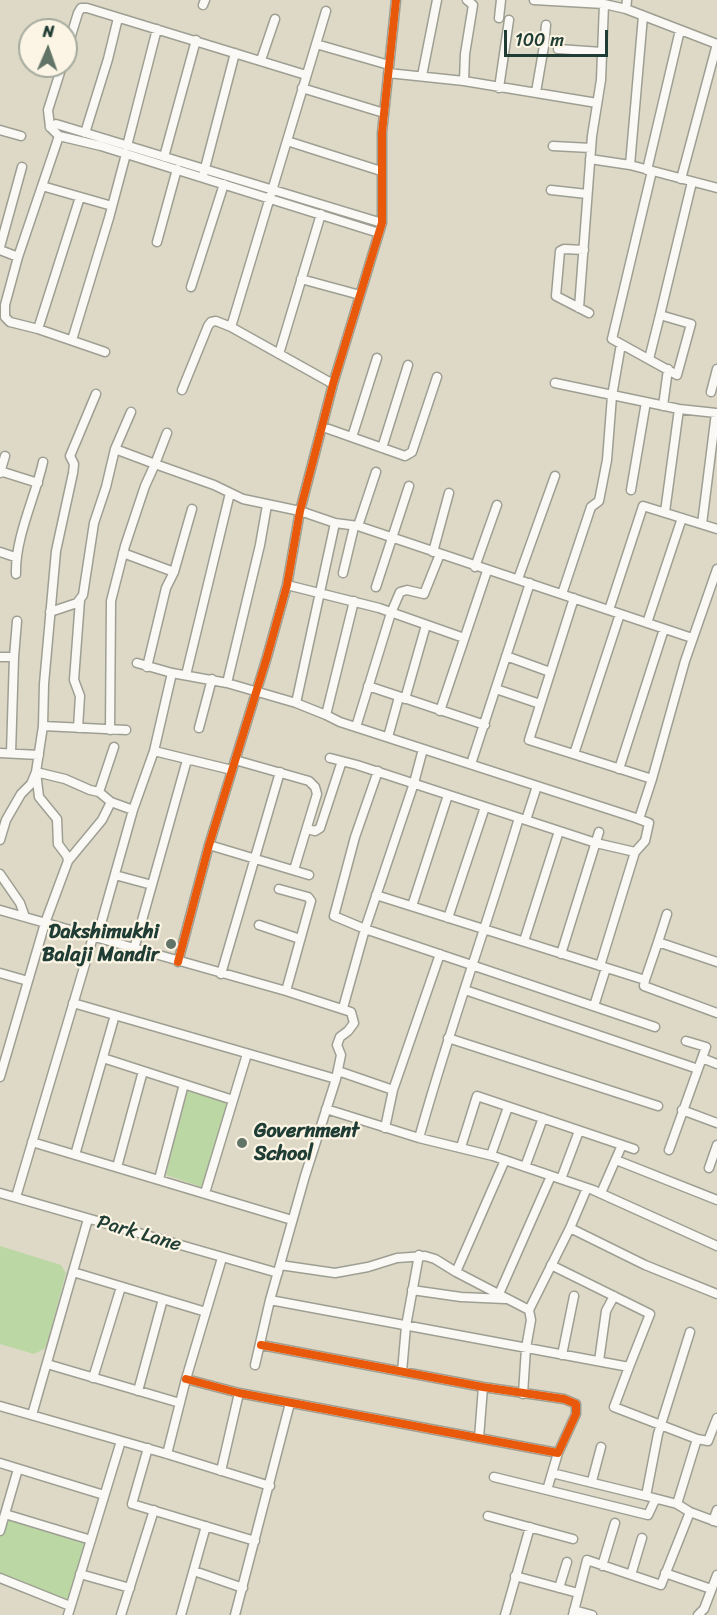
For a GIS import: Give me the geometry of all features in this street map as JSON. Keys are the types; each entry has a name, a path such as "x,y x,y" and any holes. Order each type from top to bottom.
{"street":[{"path":"178,962 231,770 258,692 287,585 300,512 333,384 382,223 381,171 384,113 396,0"},
{"path":"422,76 437,0"},
{"path":"499,18 501,0"},
{"path":"538,0 626,5 643,16 717,44 681,179"},
{"path":"464,81 471,2"},
{"path":"579,308 591,148 602,80 604,4"},
{"path":"78,18 81,8 87,8 306,75"},
{"path":"231,327 326,11"},
{"path":"630,165 643,16"},
{"path":"86,133 118,18"},
{"path":"261,60 275,19"},
{"path":"499,88 509,20"},
{"path":"536,92 546,25"},
{"path":"72,340 112,206 158,29"},
{"path":"660,315 691,324 677,375 612,339 680,30"},
{"path":"164,157 196,40"},
{"path":"316,44 389,69 422,76 597,103"},
{"path":"558,49 602,52"},
{"path":"204,173 235,53"},
{"path":"53,129 48,110 58,78"},
{"path":"302,88 384,113"},
{"path":"105,352 39,329 10,322 5,317 5,305 18,257 42,186 53,129 56,124 86,133 177,169 204,173 224,184 272,193 321,214 379,233"},
{"path":"53,129 127,150 164,157 204,173 382,223"},
{"path":"0,130 21,136"},
{"path":"287,141 381,171"},
{"path":"553,146 591,148"},
{"path":"590,159 630,165 717,188"},
{"path":"18,257 0,249 22,167"},
{"path":"157,242 177,169"},
{"path":"649,359 692,182"},
{"path":"191,287 224,184"},
{"path":"42,186 112,206"},
{"path":"551,190 587,194"},
{"path":"39,329 80,197"},
{"path":"279,354 321,214"},
{"path":"584,250 564,249 560,251 556,292 558,298 589,313"},
{"path":"302,279 360,295"},
{"path":"182,390 211,322 216,321 231,327 333,384"},
{"path":"562,594 591,507 599,501 607,460 612,396 621,344"},
{"path":"352,437 377,358"},
{"path":"382,448 408,365"},
{"path":"663,406 668,369"},
{"path":"711,392 717,369"},
{"path":"322,427 405,456 412,452 437,377"},
{"path":"555,383 679,409 716,413 702,525"},
{"path":"0,840 6,820 21,794 31,784 36,772 43,726 56,551 74,465 70,456 96,394"},
{"path":"631,490 646,402"},
{"path":"665,512 679,409"},
{"path":"78,728 80,696 74,680 80,600 85,589 94,524 109,478 115,449 131,412"},
{"path":"110,730 111,601 123,553 145,486 167,434"},
{"path":"115,449 243,500 356,527 692,638"},
{"path":"5,456 0,471 38,483"},
{"path":"16,574 15,557 43,462"},
{"path":"343,573 356,527 376,472"},
{"path":"518,579 555,476"},
{"path":"376,587 409,486"},
{"path":"186,675 230,493"},
{"path":"356,727 400,592 403,590 424,594 449,493"},
{"path":"227,683 260,545 267,505"},
{"path":"475,567 497,505"},
{"path":"609,610 641,508 645,506 717,529"},
{"path":"147,667 166,588 174,572 192,509"},
{"path":"647,623 682,518"},
{"path":"296,703 335,523"},
{"path":"0,552 15,557"},
{"path":"123,553 174,572"},
{"path":"634,818 639,819 692,638 717,569"},
{"path":"440,711 487,571"},
{"path":"471,764 530,583"},
{"path":"287,585 379,608 464,638"},
{"path":"574,598 529,740 652,779"},
{"path":"50,612 80,600"},
{"path":"326,715 354,601"},
{"path":"574,754 620,614"},
{"path":"11,753 17,621"},
{"path":"388,737 426,625"},
{"path":"619,769 664,629"},
{"path":"507,656 550,672"},
{"path":"0,657 14,657"},
{"path":"137,663 172,673 212,679 296,703 356,727 649,823 645,841 635,852 594,1006"},
{"path":"16,1197 73,1003 115,875 133,810 154,751 172,673"},
{"path":"199,728 212,679"},
{"path":"368,686 485,725"},
{"path":"496,689 540,704"},
{"path":"43,726 126,730"},
{"path":"99,792 114,747"},
{"path":"343,1008 365,929 414,783 423,749"},
{"path":"154,751 231,770"},
{"path":"0,753 39,755"},
{"path":"330,758 378,771 596,843 635,852"},
{"path":"134,949 187,760"},
{"path":"236,760 309,781 315,787 317,794 294,870"},
{"path":"307,830 315,831 320,828 342,761"},
{"path":"378,771 355,837 333,913 336,918 655,1027"},
{"path":"36,772 65,779 99,792 111,802 133,810"},
{"path":"36,772 39,797 55,815 58,822 58,844 68,861"},
{"path":"221,974 280,772"},
{"path":"419,1138 448,1038 484,929 522,819 537,786"},
{"path":"412,906 448,795"},
{"path":"0,1077 45,923 68,861 102,820 111,802"},
{"path":"448,918 485,807"},
{"path":"524,941 559,831"},
{"path":"561,954 599,832"},
{"path":"209,845 309,875"},
{"path":"0,874 20,903 25,917"},
{"path":"115,875 152,885"},
{"path":"0,893 5,884"},
{"path":"279,889 310,898 309,910 286,991"},
{"path":"376,895 645,980"},
{"path":"0,910 286,991 351,1012 354,1023 340,1037 337,1045 341,1055 337,1075 292,1220 255,1365"},
{"path":"667,914 644,986 717,1013"},
{"path":"259,925 300,939"},
{"path":"658,942 717,962"},
{"path":"385,1128 393,1090 440,954"},
{"path":"0,973 28,981"},
{"path":"465,990 698,1069"},
{"path":"73,1003 247,1053 393,1090"},
{"path":"75,1155 115,1015"},
{"path":"448,1038 658,1106"},
{"path":"669,1150 706,1047 686,1041"},
{"path":"205,1193 247,1053"},
{"path":"102,1058 233,1100"},
{"path":"702,1058 717,1064"},
{"path":"117,1167 143,1071"},
{"path":"159,1179 184,1084"},
{"path":"461,1147 477,1096 634,1149"},
{"path":"491,1155 508,1107"},
{"path":"326,1109 419,1138 491,1155 587,1188 717,1246"},
{"path":"682,1110 717,1123"},
{"path":"525,1167 543,1118"},
{"path":"561,1179 579,1131"},
{"path":"32,1142 292,1220"},
{"path":"601,1193 622,1145"},
{"path":"709,1168 717,1145"},
{"path":"456,1272 505,1160"},
{"path":"616,1160 717,1200"},
{"path":"499,1294 551,1176"},
{"path":"523,1394 526,1348 531,1320 529,1310 570,1228 587,1188"},
{"name":"Park Lane","path":"0,1193 222,1258 279,1269 335,1273 419,1255"},
{"path":"33,1415 88,1219"},
{"path":"570,1228 645,1265 717,1294"},
{"path":"402,1372 406,1326 419,1255 435,1259 529,1310"},
{"path":"167,1454 186,1379 222,1258"},
{"path":"551,1265 650,1314 614,1407 697,1439 708,1441 717,1418"},
{"path":"73,1272 206,1312"},
{"path":"93,1377 122,1287"},
{"path":"412,1290 469,1298 508,1299"},
{"path":"562,1355 574,1296"},
{"path":"599,1361 606,1311 614,1296"},
{"path":"138,1391 163,1299"},
{"path":"270,1300 630,1367"},
{"path":"646,1496 661,1424 690,1332"},
{"path":"261,1345 483,1387 564,1399 576,1404 576,1414 558,1453 547,1490"},
{"path":"47,1364 180,1403"},
{"path":"186,1379 239,1393 558,1453"},
{"path":"479,1438 483,1387"},
{"path":"221,1471 239,1393"},
{"path":"235,1615 290,1403"},
{"path":"0,1406 270,1486"},
{"path":"677,1504 697,1439"},
{"path":"0,1578 69,1611 121,1441"},
{"path":"592,1481 601,1447"},
{"path":"148,1448 132,1504 255,1541"},
{"path":"0,1463 104,1495"},
{"path":"0,1531 18,1469"},
{"path":"552,1473 592,1481 677,1504 690,1512 715,1521 717,1510"},
{"path":"494,1477 648,1515 656,1500"},
{"path":"121,1615 154,1510"},
{"path":"591,1615 573,1612 587,1560 661,1585 690,1512"},
{"path":"5,1514 91,1540"},
{"path":"488,1516 573,1539"},
{"path":"602,1566 615,1523"},
{"path":"181,1615 206,1526"},
{"path":"505,1615 530,1527"},
{"path":"631,1575 642,1538"},
{"path":"559,1588 567,1562"},
{"path":"194,1571 243,1588"},
{"path":"665,1572 711,1589"},
{"path":"80,1574 130,1588"},
{"path":"698,1615 704,1609 717,1575"},
{"path":"515,1576 579,1593"}],"green space":[{"path":"187,1089 228,1103 202,1187 166,1175"},
{"path":"0,1246 61,1265 66,1273 47,1344 44,1349 34,1354 0,1344"},
{"path":"5,1514 91,1540 70,1606 0,1578 0,1531"}],"cycle path":[{"path":"178,962 209,845 287,585 300,511 333,384 382,223 382,133 396,0"},
{"path":"186,1379 239,1393 558,1453 576,1414 576,1404 564,1399 483,1387 261,1345"}],"place":[{"name":"Dakshimukhi Balaji Mandir","path":"171,944"},
{"name":"Government School","path":"242,1143"}]}
